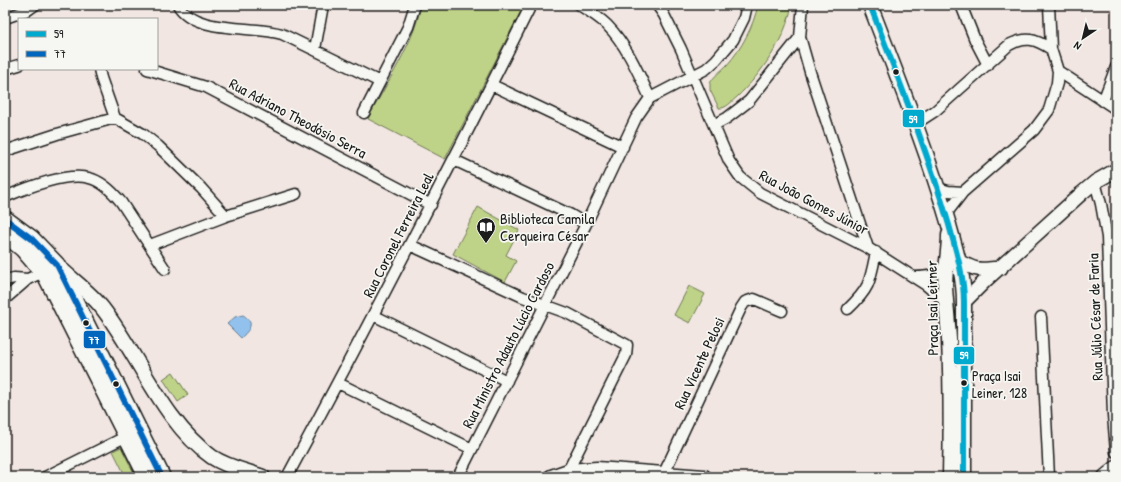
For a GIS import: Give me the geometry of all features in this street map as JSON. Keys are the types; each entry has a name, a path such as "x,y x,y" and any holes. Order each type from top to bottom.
{"main road":[{"path":"870,5 915,124 938,188 947,219"},
{"name":"Praça Isai Leirner","path":"947,219 960,262 964,290 964,477"},
{"name":"Praça Isai Leirner","path":"947,219 948,247 946,266 946,302 951,392 950,477"},
{"path":"8,233 23,249 92,297 103,309 159,397 199,448 220,462 263,477"},
{"path":"50,269 56,295 133,433 162,477"},
{"path":"50,269 74,300 133,433 147,477"},
{"path":"56,295 65,300 92,297"},
{"path":"948,323 964,322"},
{"path":"551,477 568,471 598,469 704,477"}],"street":[{"path":"5,18 28,10 35,5"},
{"path":"178,5 184,13 191,18 222,27 271,30 282,34 380,82"},
{"path":"315,49 322,5"},
{"path":"364,113 408,27 415,5"},
{"name":"Rua Coronel Ferreira Leal","path":"287,477 431,205 531,5"},
{"path":"579,5 602,21 617,37 638,72 650,98"},
{"name":"Rua Ministro Adauto Lúcio Cardoso","path":"458,477 544,304 586,224 636,118 650,98 706,69 724,53 739,28 747,5"},
{"path":"803,5 800,37 810,72 872,250 872,274 868,287 848,309"},
{"path":"961,5 975,40 988,65"},
{"path":"947,219 963,192 1034,130 1043,119 1051,105 1057,83 1058,71 1051,48 1049,5"},
{"name":"Rua João Gomes Júnior","path":"660,6 681,48 692,77 732,165 740,177 760,194 872,250 926,285 946,302"},
{"path":"714,125 728,118 749,102 800,37"},
{"path":"915,124 935,111 1009,45 1024,39 1038,41 1051,48"},
{"path":"5,69 18,65"},
{"path":"1103,101 1116,67"},
{"path":"99,70 115,118 143,134 158,146 201,188 226,216"},
{"name":"Rua Adriano Theodósio Serra","path":"149,70 206,87 431,205"},
{"path":"1058,71 1116,110"},
{"path":"492,85 623,147"},
{"path":"5,151 57,134 115,118"},
{"path":"454,160 571,215 586,224"},
{"path":"964,302 986,280 1095,182 1116,170"},
{"path":"5,197 59,179 77,176 89,178 99,182 114,193 165,269"},
{"name":"Rua Júlio César de Faria","path":"1095,182 1107,237 1113,415 1116,452"},
{"path":"938,188 948,191 963,192"},
{"path":"150,245 226,216 296,194"},
{"path":"410,245 523,297 573,316 627,345 626,355 568,471"},
{"path":"914,277 934,276 952,262 960,262 977,269 1000,268"},
{"path":"5,298 28,279 50,269"},
{"path":"5,280 14,278 28,279"},
{"name":"Rua Vicente Pelosi","path":"664,473 745,302 754,299 782,311"},
{"path":"373,315 507,381"},
{"path":"1041,317 1049,477"},
{"path":"338,383 472,449"},
{"path":"45,477 133,433"}],"green space":[{"path":"421,5 524,5 445,159 368,119 406,49"},
{"path":"758,5 792,5 784,31 764,67 737,97 726,106 719,108 710,90 710,83 727,65 742,44 750,29"},
{"path":"478,207 519,230 506,255 516,261 505,282 453,254"},
{"path":"689,286 705,294 690,323 674,315"},
{"path":"173,372 188,395 178,402 163,379"},
{"path":"121,447 136,477 126,477 113,451"}],"water":[{"path":"243,315 249,321 250,326 241,338 227,324 235,317"}],"transit line":[{"name":"59","path":"870,5 912,114 931,169 949,225 961,273 964,292 964,477"},
{"name":"77","path":"5,219 32,239 57,265 162,477"}],"place":[{"name":"Biblioteca Camila Cerqueira César","path":"486,244"},
{"name":"Praça Isai Leiner, 128","path":"964,383"}]}
